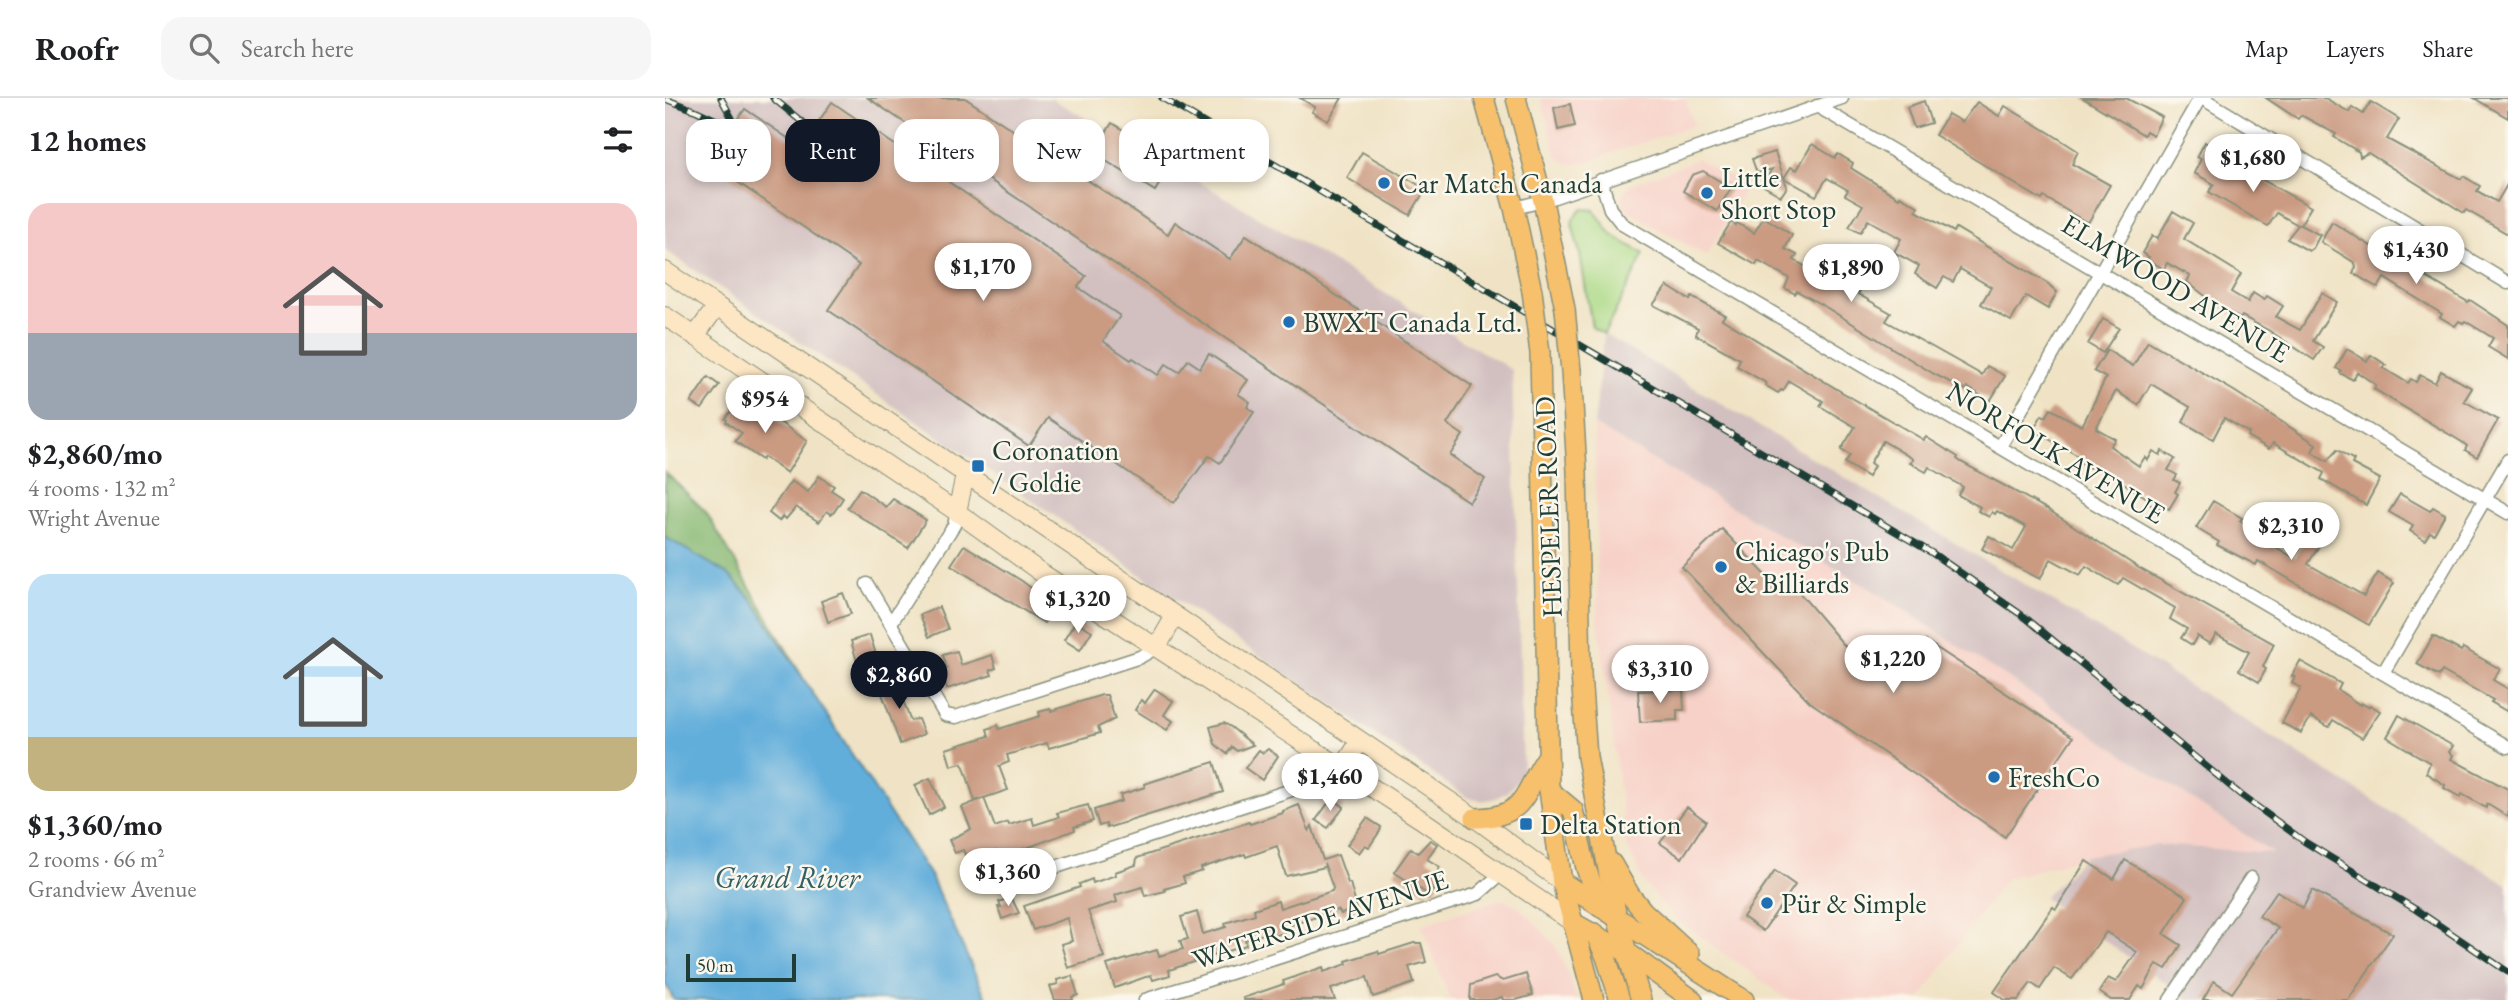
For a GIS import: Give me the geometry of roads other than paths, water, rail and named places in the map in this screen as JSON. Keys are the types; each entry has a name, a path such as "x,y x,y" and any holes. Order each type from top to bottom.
{"main road":[{"name":"HESPELER ROAD","path":"1484,98 1514,208 1532,291 1540,354 1549,790 1562,882 1594,1000"},
{"name":"HESPELER ROAD","path":"1516,98 1543,201 1566,309 1577,471 1583,718 1590,779 1627,953"},
{"path":"665,271 1475,818 1562,882 1744,1000"},
{"path":"695,336 717,306"},
{"path":"665,316 957,512 1043,574 1502,873 1572,922 1627,953 1693,1000"},
{"path":"957,512 965,475"},
{"path":"1157,647 1175,617"},
{"path":"1342,769 1360,741"},
{"path":"1475,818 1492,818 1514,809 1530,789 1534,776 1547,757"},
{"path":"1549,790 1573,810 1586,868 1600,907 1627,953 1641,1000"},
{"path":"1604,848 1630,895 1643,911 1715,980"},
{"path":"1562,882 1597,936 1620,1000"}],"street":[{"path":"1514,208 1543,201 1842,98"},
{"path":"2000,447 2201,98 2508,282"},
{"name":"ELMWOOD AVENUE","path":"1817,106 2508,513"},
{"name":"NORFOLK AVENUE","path":"1601,180 1610,209 1622,224 2508,747"},
{"path":"2383,673 2508,460"},
{"path":"891,623 954,525 957,512"},
{"path":"867,584 945,715 957,717 1140,657 1157,647"},
{"path":"1007,883 1319,781 1342,769"},
{"name":"WATERSIDE AVENUE","path":"1145,1000 1478,894 1502,873"},
{"path":"2170,1000 2251,878"}],"water":[{"name":"Grand River","path":"665,537 728,574 752,599 931,877 987,1000 674,1000 665,983"}],"railway":[{"path":"721,98 732,119"},
{"path":"773,98 798,119"},
{"path":"1162,98 1932,553 2026,618 2241,795 2305,842 2415,909 2508,972"},
{"path":"665,99 714,119"}],"place":[{"name":"Car Match Canada","path":"1384,183"},
{"name":"Little Short Stop","path":"1707,193"},
{"name":"BWXT Canada Ltd.","path":"1289,322"},
{"name":"Coronation / Goldie","path":"978,466"},
{"name":"Chicago's Pub & Billiards","path":"1721,567"},
{"name":"FreshCo","path":"1994,777"},
{"name":"Delta Station","path":"1526,824"},
{"name":"Pür & Simple","path":"1767,903"}]}
